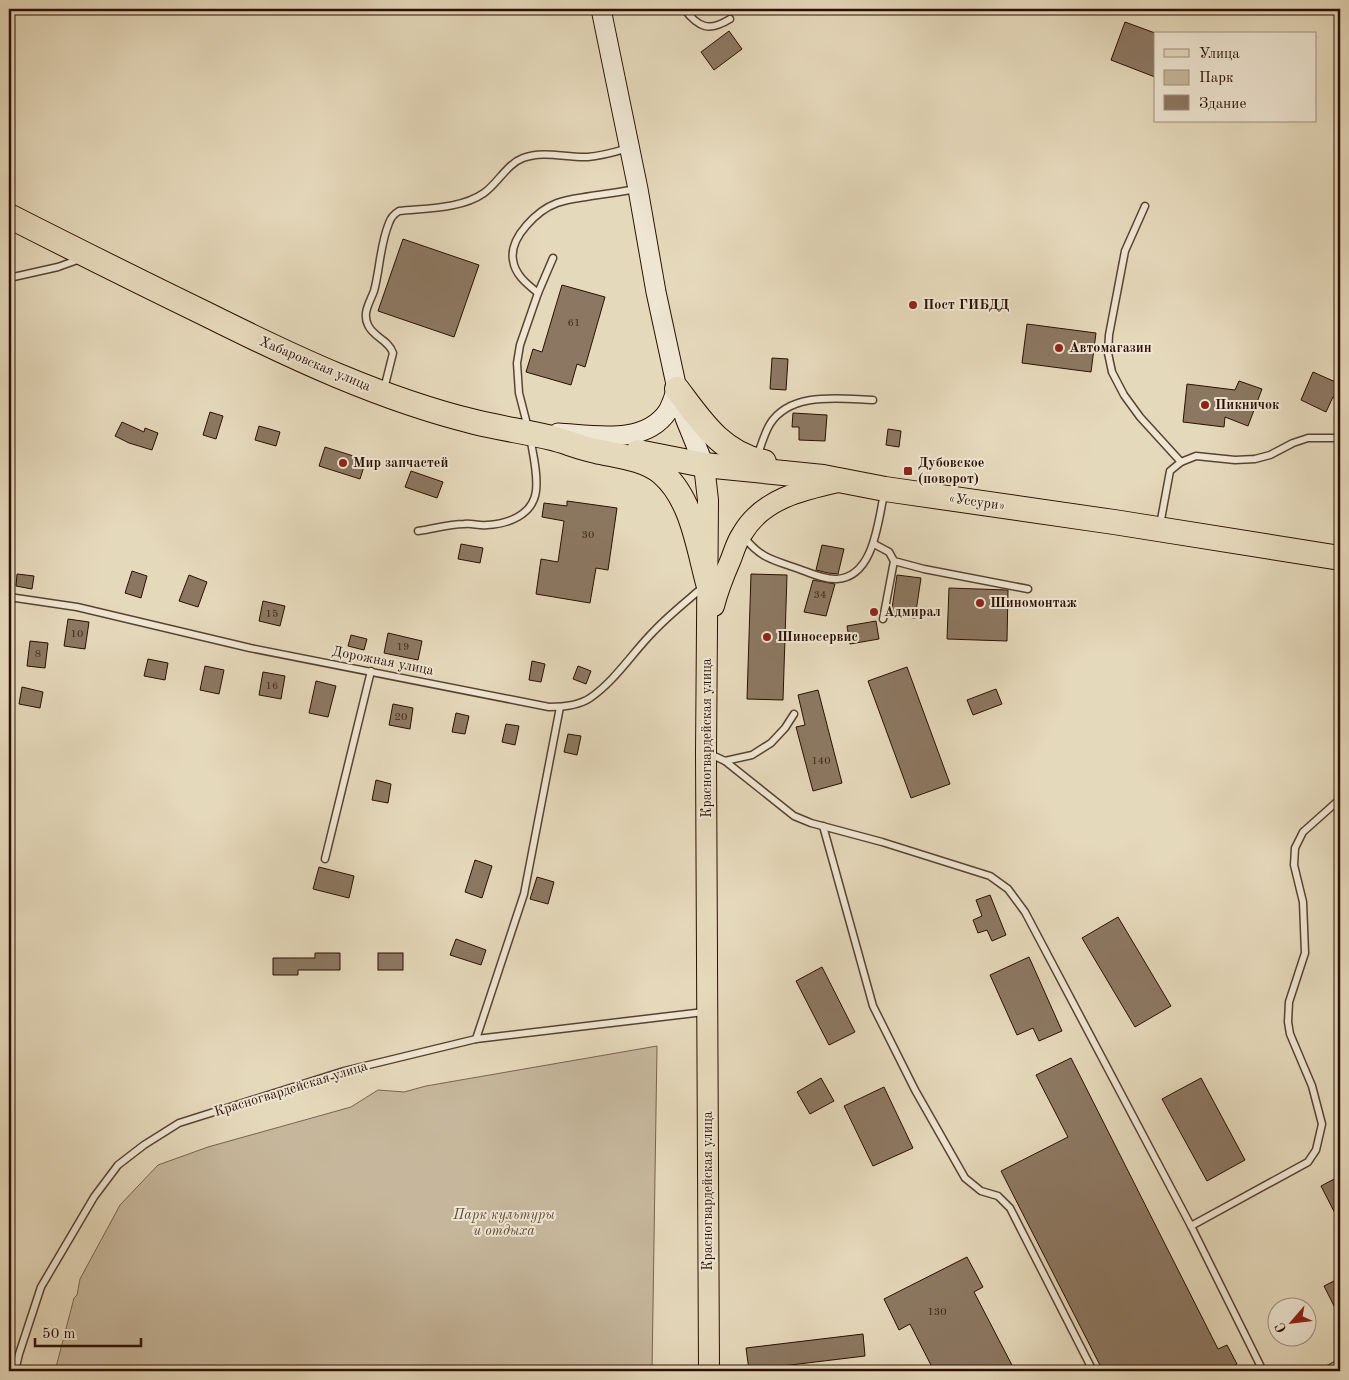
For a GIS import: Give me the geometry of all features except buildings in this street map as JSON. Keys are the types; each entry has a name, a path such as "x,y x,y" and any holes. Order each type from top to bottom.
{"highway":[{"path":"9,216 88,256"},
{"name":"Хабаровская улица","path":"88,256 306,363 384,393 474,421 554,439"},
{"path":"677,389 722,444 735,452 756,460 833,479"},
{"path":"554,439 593,451 633,460 652,466 662,473 672,484 691,520 708,583"},
{"name":"«Уссури»","path":"554,439 704,465 833,479 885,489 1159,529 1340,558"}],"main road":[{"name":"Красногвардейская улица","path":"704,465 708,500 706,753 709,1371"},
{"path":"708,632 718,590 741,534 754,517 781,499 833,479"}],"street":[{"path":"601,9 638,189 656,292 677,389 685,418 704,465"},
{"path":"529,433 548,432 597,437 618,436 642,430 657,422 667,412 677,389"}],"lane":[{"path":"684,9 694,21 703,26 719,26 730,18"},
{"path":"384,393 392,353 388,344 377,336 368,325 366,311 374,291 386,231 393,216 399,211 452,205 476,198 485,192 512,165 521,159 531,156 539,154 586,157 629,148"},
{"path":"538,292 523,280 517,272 513,260 517,241 534,216 546,208 564,201 638,189"},
{"path":"1145,206 1125,252 1109,335 1108,353 1112,372 1124,395 1140,417 1181,462"},
{"path":"9,278 58,267 88,256"},
{"path":"418,531 464,524 486,526 505,524 519,517 530,506 536,492 536,476 529,433 519,393 517,363 520,345 538,292 553,258"},
{"path":"756,460 770,424 786,409 810,400 872,400"},
{"path":"1159,529 1170,471 1181,462 1196,456 1235,460 1255,459 1270,455 1293,442 1308,438 1340,438"},
{"path":"741,534 752,548 766,558 814,575 837,579 858,570 865,563 874,544 885,489"},
{"path":"874,544 889,552 894,561 883,619"},
{"path":"894,561 924,569 1028,588"},
{"name":"Дорожная улица","path":"9,597 76,607 250,648 549,707 560,707 589,699 606,684 655,629 708,583"},
{"path":"325,859 371,671"},
{"path":"476,1039 524,894 560,707"},
{"path":"725,761 752,755 771,743 785,728 794,714"},
{"path":"706,753 725,761 794,816 990,876 1008,889 1025,912 1191,1226 1263,1371"},
{"path":"1191,1226 1308,1162 1316,1150 1322,1124 1312,1086 1290,1034 1288,1022 1289,1002 1305,952 1303,902 1294,865 1295,848 1303,832 1340,799"},
{"path":"823,826 873,1006 915,1090 965,1178 981,1190 998,1196 1010,1208 1093,1371"},
{"name":"Красногвардейская улица","path":"15,1371 18,1354 41,1287 94,1197 118,1165 144,1144 179,1123 344,1071 476,1039 707,1011"},
{"path":"1325,1371 1340,1363"}],"green space":[{"name":"Парк культуры и отдыха","path":"657,1046 652,1371 55,1371 80,1279 120,1205 158,1165 208,1147 351,1107 378,1090 404,1092 426,1086"}],"place":[{"name":"Пост ГИБДД","path":"913,305"},
{"name":"Автомагазин","path":"1059,348"},
{"name":"Пикничок","path":"1205,405"},
{"name":"Мир запчастей","path":"343,463"},
{"name":"Дубовское (поворот)","path":"908,471"},
{"name":"Шиномонтаж","path":"980,603"},
{"name":"Адмирал","path":"874,612"},
{"name":"Шиносервис","path":"767,637"}]}
